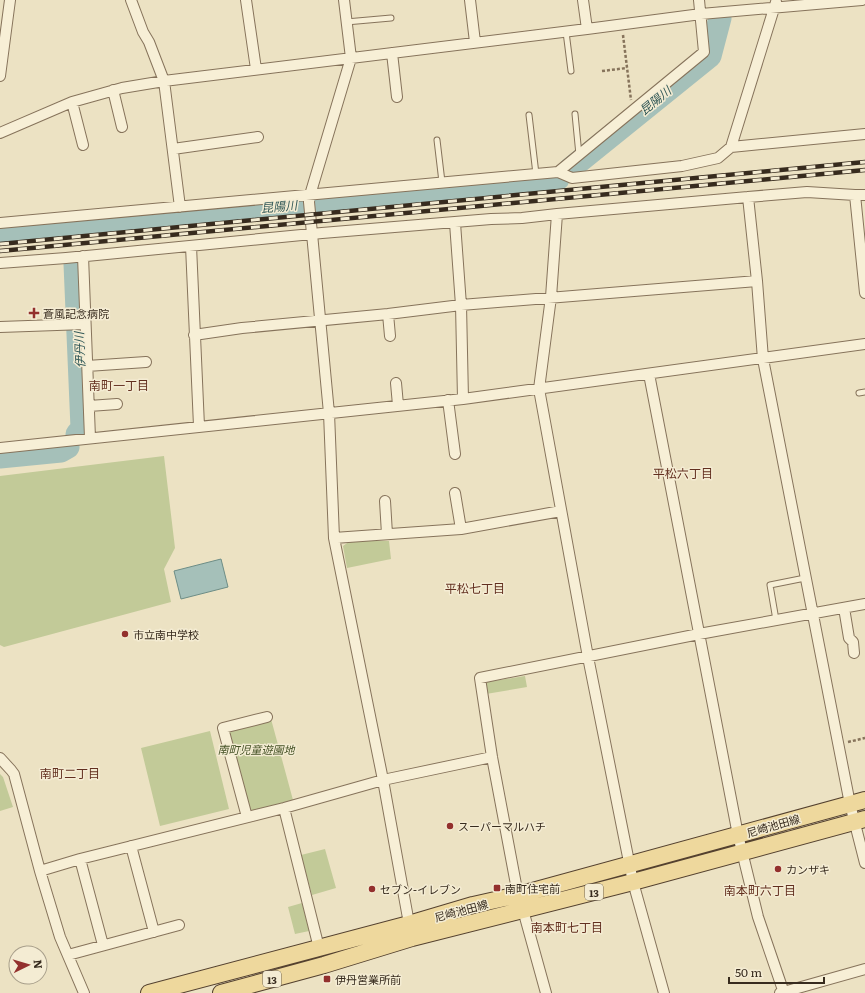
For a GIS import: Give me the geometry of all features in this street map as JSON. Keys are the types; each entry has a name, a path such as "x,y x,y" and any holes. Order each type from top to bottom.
{"main road":[{"name":"尼崎池田線","path":"221,993 324,965 473,905 518,895 630,865 865,800"},
{"name":"尼崎池田線","path":"149,993 319,948 524,910 742,853 859,820"}],"street":[{"path":"0,5 3,6 9,0"},
{"path":"0,76 9,0"},
{"path":"131,0 164,81 180,207"},
{"path":"246,0 256,69"},
{"path":"344,0 351,58 310,195 311,234 321,320 329,413 334,538 383,780 411,931"},
{"path":"470,0 475,42"},
{"path":"584,0 587,29"},
{"path":"558,172 704,52 699,0"},
{"path":"0,133 72,102 113,90 164,81 622,25 775,4 862,0"},
{"path":"0,223 558,172 572,178 682,166 718,158 731,147 775,4"},
{"path":"392,53 397,97"},
{"path":"113,90 122,127"},
{"path":"72,102 83,145"},
{"path":"731,147 865,134"},
{"path":"173,149 258,138"},
{"path":"0,263 311,234 522,218 748,196 807,192 860,195 865,292"},
{"path":"748,196 757,280 763,359 850,804 859,820 865,862"},
{"path":"558,214 551,297 540,389 588,657 633,882 664,993"},
{"path":"455,223 461,304 463,399"},
{"path":"191,246 199,426"},
{"path":"83,256 90,438"},
{"path":"194,335 242,328 388,314 461,304 757,280"},
{"path":"388,314 390,336"},
{"path":"0,327 85,324"},
{"path":"0,448 463,399 865,344"},
{"path":"87,366 146,362"},
{"path":"649,374 738,835 758,917 782,993 865,969"},
{"path":"396,384 398,406"},
{"path":"448,400 455,454"},
{"path":"89,406 117,404"},
{"path":"455,493 460,529"},
{"path":"385,501 387,534"},
{"path":"334,538 460,529 561,511"},
{"path":"546,993 524,910 518,895 492,757 480,678 699,634 865,604"},
{"path":"844,608 849,638 853,642 854,652"},
{"path":"247,817 223,728 267,717"},
{"path":"40,871 80,859 284,808 383,780 492,757"},
{"path":"0,758 14,774 40,871 60,937 84,993"},
{"path":"284,808 319,948"},
{"path":"131,846 154,932"},
{"path":"80,859 103,945"},
{"path":"68,955 179,925"}],"lane":[{"path":"346,22 391,18"},
{"path":"566,32 571,71"},
{"path":"575,114 579,155"},
{"path":"529,115 536,174"},
{"path":"437,140 442,182"},
{"path":"859,393 865,392"},
{"path":"776,620 770,585 805,578"}],"path":[{"path":"622,25 632,111"},
{"path":"602,71 627,68"},
{"path":"838,744 865,738"}],"green space":[{"path":"164,456 175,548 164,569 171,602 4,647 0,645 0,476"},
{"path":"350,541 389,541 391,559 347,568 343,546"},
{"path":"525,676 527,687 486,694 485,685 487,682"},
{"name":"南町児童遊園地","path":"271,719 293,800 252,811 249,810 229,731"},
{"path":"210,731 229,809 160,826 141,748"},
{"path":"0,774 3,777 13,807 0,811"},
{"path":"325,849 336,888 312,895 301,855"},
{"path":"302,903 309,931 295,934 288,907"}],"water":[{"path":"221,559 228,587 181,599 174,571"}],"waterway":[{"name":"昆陽川","path":"570,169 710,56 720,18"},
{"name":"昆陽川","path":"0,232 555,181 558,179"},
{"name":"伊丹川","path":"75,264 82,428 77,434"},
{"name":"伊丹川","path":"0,457 61,451 68,447"}],"railway":[{"path":"0,244 865,162"},
{"path":"0,251 865,170"}],"place":[{"name":"蒼風記念病院","path":"34,313"},
{"name":"市立南中学校","path":"125,634"},
{"name":"スーパーマルハチ","path":"450,826"},
{"name":"カンザキ","path":"778,869"},
{"name":"南町住宅前","path":"497,888"},
{"name":"セブン-イレブン","path":"372,889"},
{"name":"伊丹営業所前","path":"327,979"}],"district":[{"name":"南町一丁目","path":"119,385"},
{"name":"平松六丁目","path":"683,473"},
{"name":"平松七丁目","path":"475,588"},
{"name":"南町二丁目","path":"70,773"},
{"name":"南本町六丁目","path":"760,890"},
{"name":"南本町七丁目","path":"567,927"}]}
